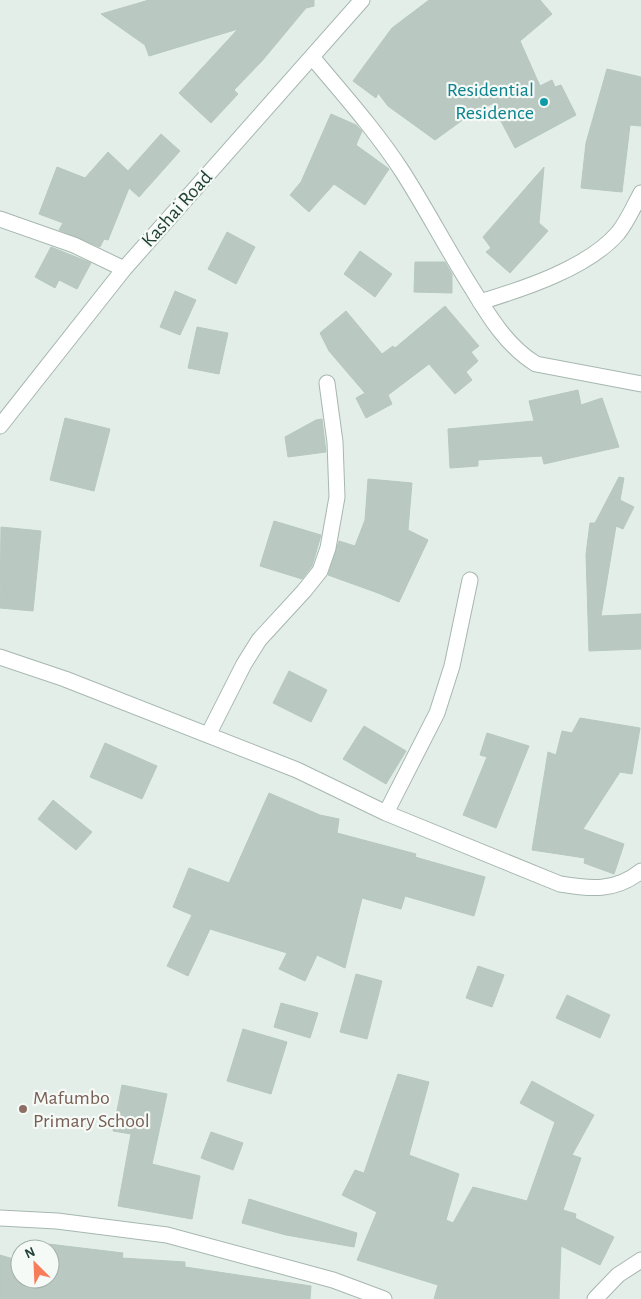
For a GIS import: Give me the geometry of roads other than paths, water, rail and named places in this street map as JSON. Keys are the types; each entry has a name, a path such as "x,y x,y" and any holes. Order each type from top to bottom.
{"street":[{"name":"Kashai Road","path":"0,426 124,269 362,0"},
{"path":"312,57 368,124 402,171 480,302 506,339 523,356 536,364 641,384"},
{"path":"480,302 523,289 567,269 600,250 618,232 641,193"},
{"path":"0,219 74,245 124,269"},
{"path":"208,735 244,664 259,640 320,571 328,548 337,497 334,442 327,383"},
{"path":"386,813 437,713 452,666 470,580"},
{"path":"0,657 65,679 297,770 386,813 560,884 588,889 609,887 633,878 641,871"},
{"path":"0,1218 57,1221 167,1235 333,1280 384,1299"},
{"path":"595,1299 618,1275 641,1260"}],"place":[{"name":"Residential Residence","path":"544,102"},
{"name":"Mafumbo Primary School","path":"23,1109"}]}
